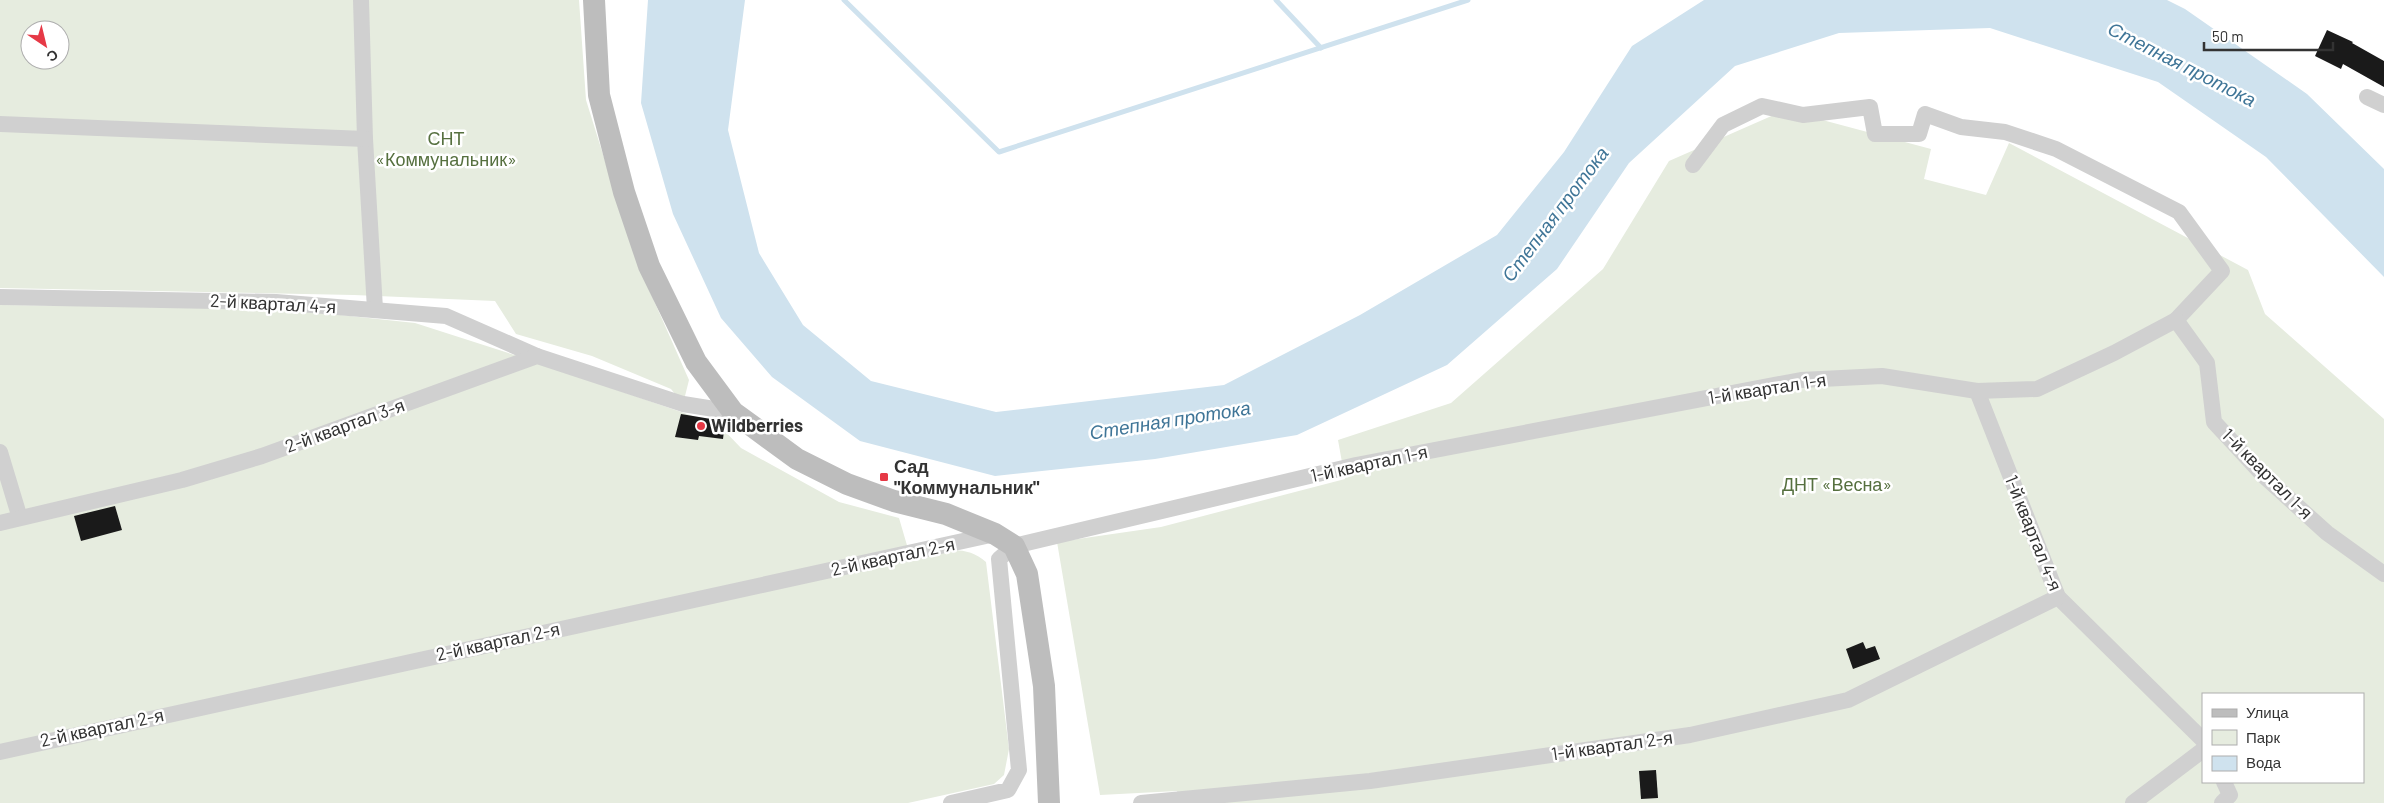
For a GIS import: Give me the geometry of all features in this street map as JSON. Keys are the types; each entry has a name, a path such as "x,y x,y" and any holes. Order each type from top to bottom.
{"street":[{"path":"361,0 365,139 374,309"},
{"path":"594,0 599,95 634,220 650,266 696,362 733,412 797,459 847,484 894,501 946,514 1005,540 1026,574 1044,686 1048,793"},
{"path":"2367,97 2384,105"},
{"path":"1693,165 1723,124 1762,106 1803,115 1870,107 1875,134 1919,134 1925,114 1962,127 2004,132 2056,149 2179,212 2222,271 2176,320"},
{"path":"0,124 365,139"},
{"name":"2-й квартал 4-я","path":"0,297 276,302 446,316 537,356"},
{"name":"1-й квартал 1-я","path":"1005,540 1356,465 1801,380 1882,376 1977,392 2037,389 2114,353 2176,320 2207,363 2214,422 2264,476 2327,534 2384,574"},
{"path":"537,356 683,404 733,412"},
{"name":"2-й квартал 3-я","path":"0,523 182,480 262,456 537,356"},
{"name":"1-й квартал 4-я","path":"1977,392 2058,597 2202,739"},
{"path":"0,452 19,515"},
{"path":"951,803 1008,790 1019,770 999,560 1005,540"},
{"name":"2-й квартал 2-я","path":"0,752 34,743 1005,540"},
{"name":"1-й квартал 2-я","path":"1141,803 1370,781 1690,735 1848,700 2058,597"},
{"path":"2133,803 2202,751"},
{"path":"2222,803 2230,795 2224,783"}],"green space":[{"name":"СНТ «Коммунальник»","path":"0,0 579,0 586,100 636,260 689,380 683,404 671,389 592,356 516,334 495,301 354,295 0,288"},
{"name":"ДНТ «Весна»","path":"1785,110 1931,149 1924,179 1986,195 2009,143 2248,270 2265,314 2384,419 2384,803 1178,803 1177,791 1100,795 1057,542 1161,527 1345,479 1338,440 1451,403 1603,269 1669,161"},
{"path":"0,305 275,308 415,323 719,425 741,448 839,502 899,518 911,559 950,550 959,550 969,552 986,562 1009,749 1004,775 994,784 908,803 0,803"}],"water":[{"name":"Степная протока","path":"648,0 745,0 728,130 759,253 803,325 871,381 996,412 1224,385 1360,315 1497,235 1564,152 1632,46 1704,0 2167,0 2185,9 2307,94 2384,169 2384,277 2266,157 2158,82 1990,28 1839,33 1735,66 1629,163 1557,269 1447,365 1297,435 1155,459 995,476 860,441 772,377 721,318 673,214 641,103"}],"building":[{"path":"2327,30 2353,42 2384,61 2384,87 2343,64 2341,69 2315,56"},
{"name":"Wildberries","path":"681,414 725,422 723,439 699,436 698,440 675,437"},
{"path":"115,506 122,530 81,541 74,516"},
{"path":"1863,642 1866,649 1875,646 1880,659 1853,669 1846,649"},
{"path":"1656,770 1658,798 1641,799 1639,771"}],"waterway":[{"path":"844,0 999,152 1468,0"},
{"path":"1276,0 1321,48"}],"place":[{"name":"Wildberries","path":"701,426"},
{"name":"Сад \"Коммунальник\"","path":"884,477"}]}
